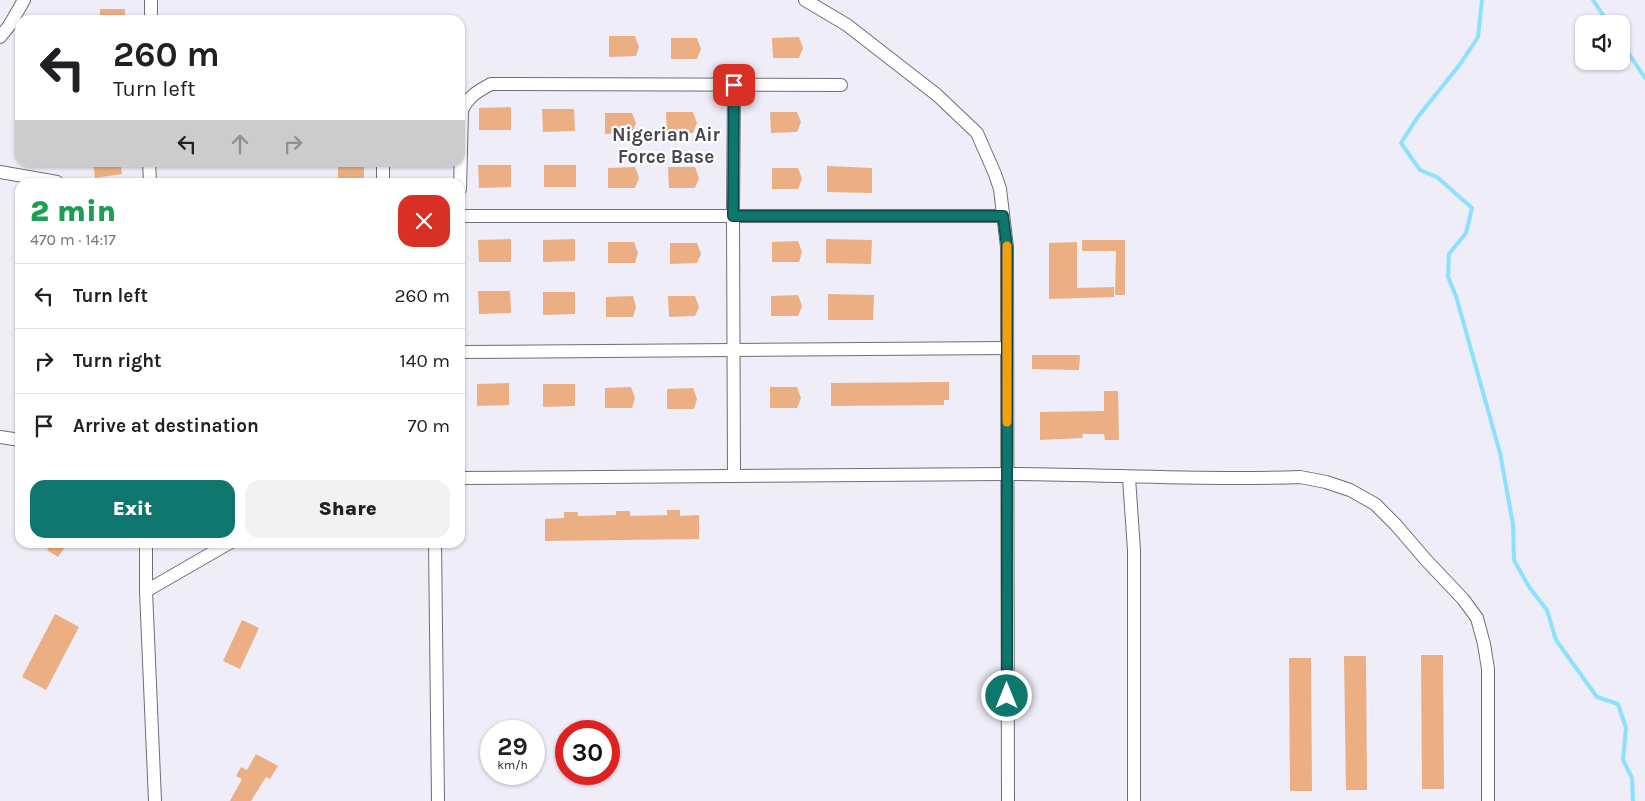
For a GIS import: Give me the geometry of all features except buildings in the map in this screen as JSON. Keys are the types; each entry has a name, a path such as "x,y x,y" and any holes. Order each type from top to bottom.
{"street":[{"path":"15,15 24,0"},
{"path":"151,0 151,15"},
{"path":"805,0 847,25 938,95 977,132 995,174 1007,247 1008,801"},
{"path":"0,37 15,16"},
{"path":"465,103 473,93 491,84 841,85"},
{"path":"734,85 734,475"},
{"path":"0,172 34,178"},
{"path":"465,216 1003,216"},
{"path":"465,352 1007,348"},
{"path":"0,437 15,439"},
{"path":"465,478 1007,474 1129,478 1300,477 1326,482 1350,490 1375,504 1463,599 1477,618 1488,670 1488,801"},
{"path":"1129,478 1134,550 1134,801"},
{"path":"146,548 146,591 155,801"},
{"path":"146,591 221,548"},
{"path":"435,548 438,801"}],"waterway":[{"path":"1482,0 1478,37 1461,63 1417,118 1401,143 1420,170 1437,177 1472,208 1466,233 1449,254 1448,277 1456,296 1500,453 1513,524 1514,560 1529,587 1547,610 1556,640 1597,697 1618,704 1626,728 1623,760 1632,778 1633,801"},
{"path":"1593,0 1603,15"},
{"path":"1630,56 1645,78"}],"slow traffic":[{"path":"1007,246 1007,422"}],"district":[{"name":"Nigerian Air Force Base","path":"666,145"}],"route":[{"path":"734,85 733,216 1003,216 1007,247 1007,696"}]}
